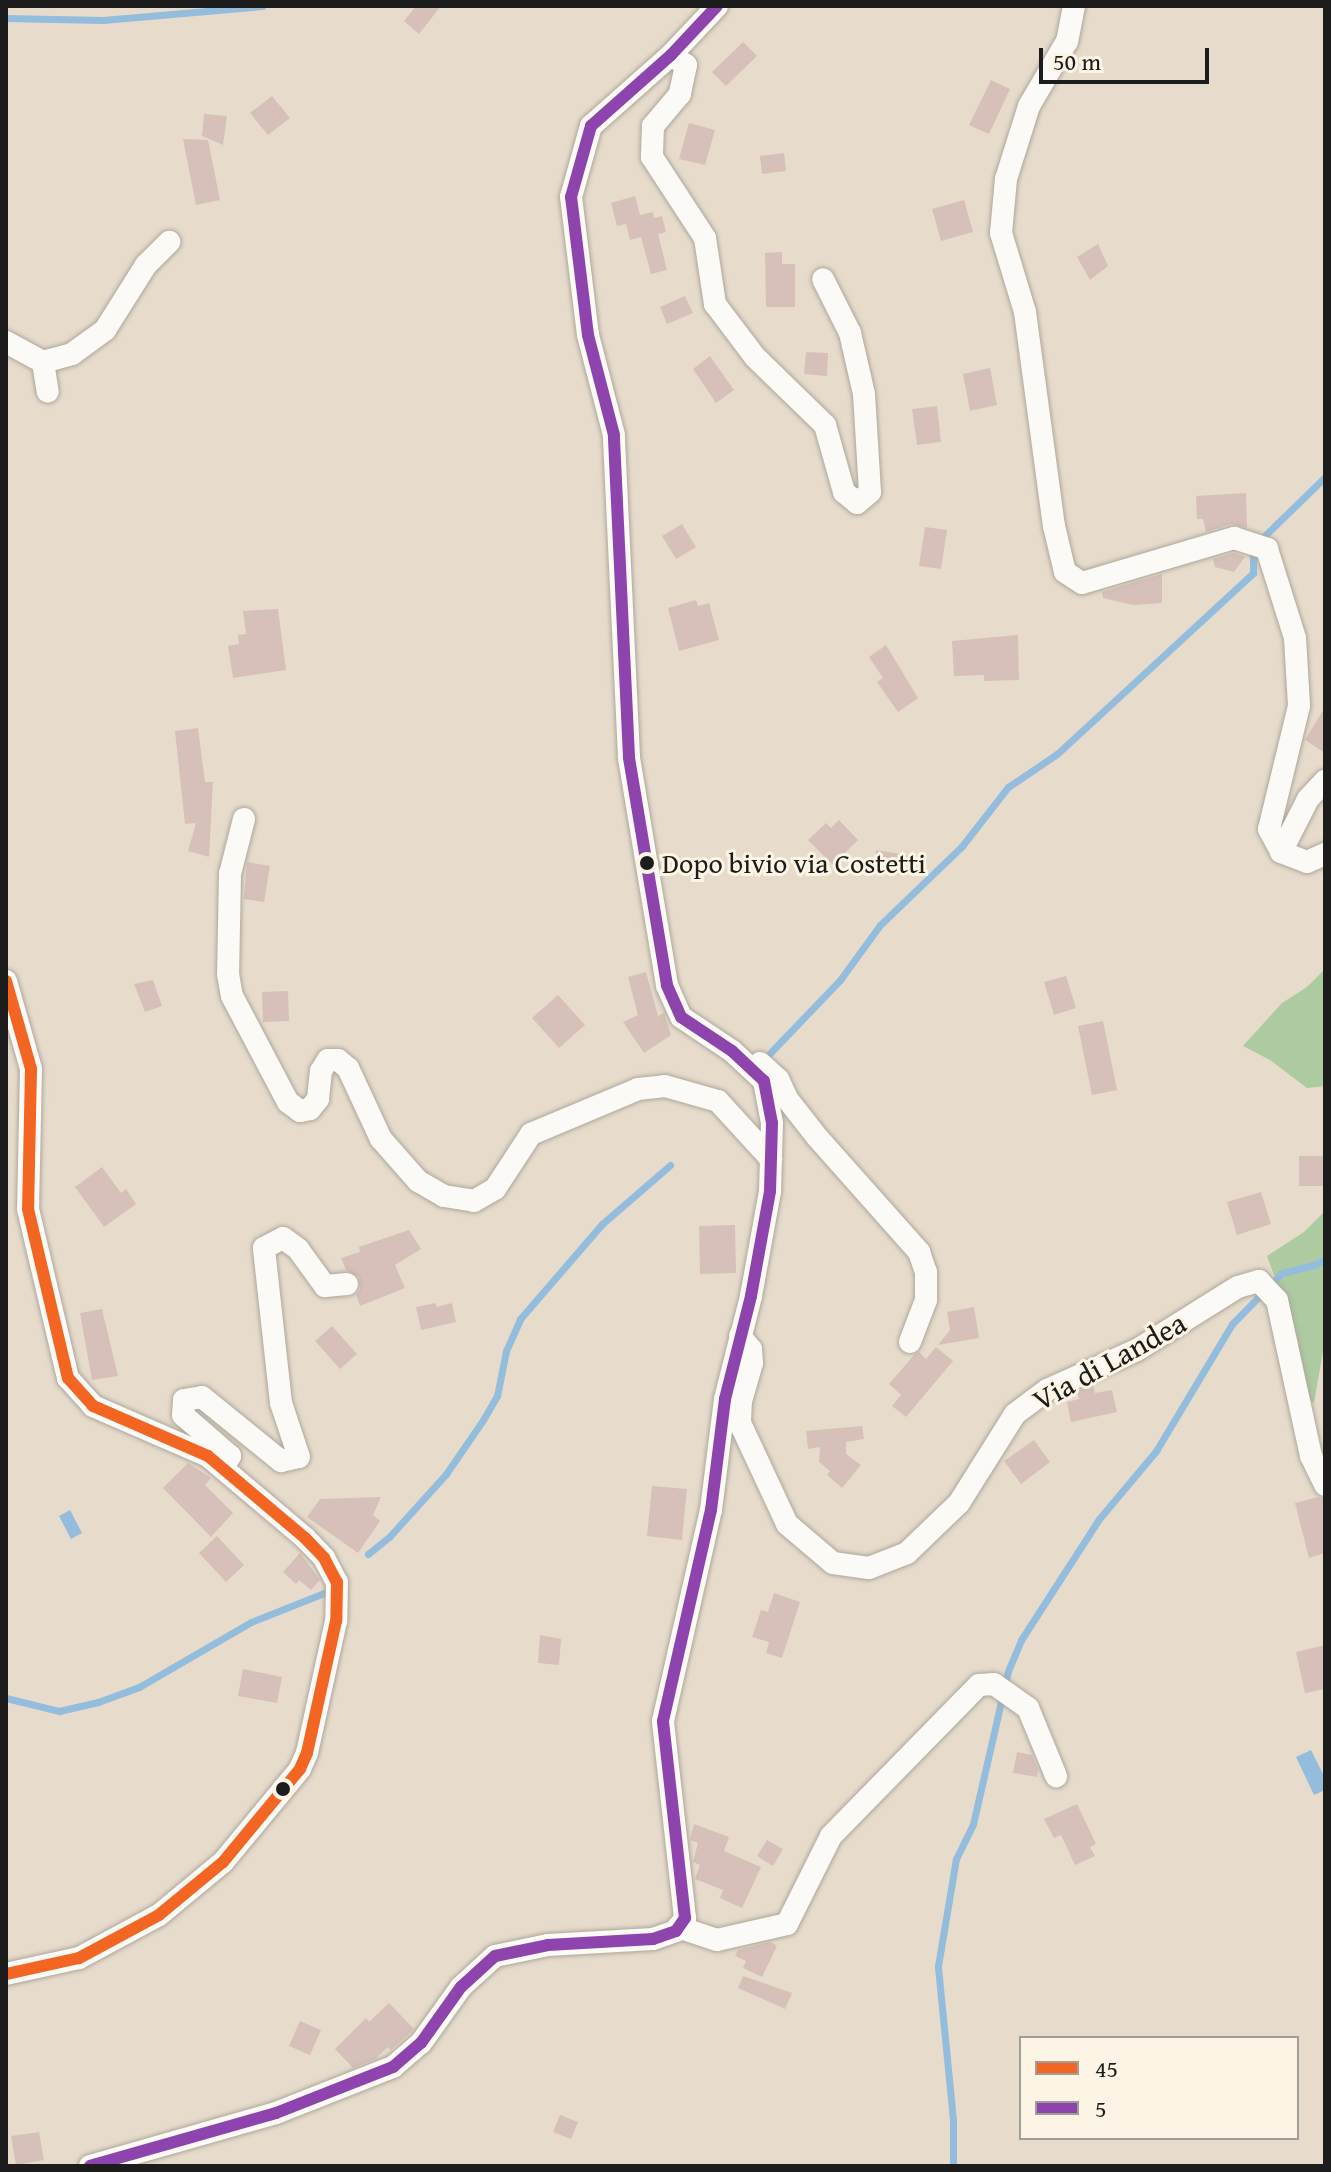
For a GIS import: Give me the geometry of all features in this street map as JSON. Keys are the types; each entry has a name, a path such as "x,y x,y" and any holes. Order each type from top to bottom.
{"street":[{"path":"90,2166 123,2162 276,2113 393,2067 421,2043 461,1987 495,1956 548,1945 653,1939 678,1927 685,1918 663,1721 711,1510 725,1399 751,1296 767,1206 772,1123 764,1081 739,1058 681,1017 667,985 629,757 614,435 588,335 571,197 591,126 671,55 717,6"},
{"path":"1074,6 1067,41 1024,121 1006,179 1001,233 1025,312 1054,526 1065,572 1082,583 1234,538 1267,549 1295,638 1299,706 1269,829 1281,852 1307,862 1325,854"},
{"path":"671,55 686,65 680,94 653,126 652,157 705,238 715,304 755,357 825,425 844,492 857,503 870,492 864,394 850,333 823,279"},
{"path":"6,342 43,362 72,354 105,330 146,265 169,242"},
{"path":"43,362 48,392"},
{"path":"1281,852 1308,799 1325,781"},
{"path":"244,819 230,874 228,974 232,996 288,1102 300,1111 310,1109 318,1099 321,1071 328,1060 338,1060 348,1068 381,1139 418,1181 444,1196 474,1201 495,1189 531,1134 638,1089 665,1086 718,1101 771,1159"},
{"path":"6,981 31,1069 28,1209 68,1378 93,1406 208,1456 305,1538 324,1558 337,1582 336,1621 307,1753 300,1769 223,1862 159,1915 79,1958 6,1974"},
{"path":"739,1058 767,1066 807,1125 919,1252 926,1272 926,1300 910,1342"},
{"path":"220,1468 230,1456 183,1415 184,1400 202,1397 281,1461 299,1457 281,1403 264,1248 283,1238 298,1249 325,1286 347,1284"},
{"name":"Via di Landea","path":"740,1336 751,1349 752,1363 741,1401 740,1423 787,1524 833,1563 869,1568 907,1553 959,1503 1015,1414 1036,1398 1137,1350 1238,1287 1259,1281 1277,1300 1311,1456 1325,1485"},
{"path":"678,1927 717,1940 787,1924 831,1836 979,1685 994,1684 1028,1708 1056,1776"}],"green space":[{"path":"1325,969 1325,1086 1307,1088 1270,1060 1243,1046 1282,1003 1307,987"},
{"path":"1325,1211 1325,1340 1314,1403 1303,1393 1298,1340 1267,1256 1304,1232"}],"water":[{"path":"70,1510 82,1533 71,1539 59,1516"},
{"path":"1311,1750 1325,1778 1325,1790 1314,1795 1296,1757"}],"building":[{"path":"416,6 441,6 419,34 404,21"},
{"path":"743,42 757,56 726,86 712,72"},
{"path":"991,80 1010,89 989,134 969,125"},
{"path":"272,96 290,118 268,135 250,113"},
{"path":"204,114 227,116 223,145 202,136"},
{"path":"689,123 715,130 705,165 679,159"},
{"path":"183,139 208,140 220,200 196,205"},
{"path":"784,153 786,171 762,174 760,156"},
{"path":"635,196 640,215 653,212 654,218 662,216 666,232 658,234 667,270 651,274 641,237 630,240 626,224 617,226 611,203"},
{"path":"964,200 973,232 941,241 932,209"},
{"path":"1098,244 1108,266 1090,280 1077,257"},
{"path":"782,252 782,264 795,264 795,307 766,307 765,253"},
{"path":"685,296 693,313 667,324 660,307"},
{"path":"806,352 828,353 827,376 804,374"},
{"path":"710,356 734,390 716,403 693,369"},
{"path":"990,368 997,405 970,411 963,374"},
{"path":"937,406 941,442 917,445 912,409"},
{"path":"1246,493 1247,528 1231,524 1206,532 1203,519 1197,519 1196,496"},
{"path":"682,524 696,547 676,559 662,536"},
{"path":"925,527 947,530 941,569 919,566"},
{"path":"1234,553 1245,557 1234,572 1215,567 1213,559"},
{"path":"1162,574 1162,603 1133,605 1103,598 1102,592"},
{"path":"696,600 698,606 709,603 719,640 679,651 668,608"},
{"path":"278,609 286,670 233,678 228,646 239,644 238,635 246,634 243,611"},
{"path":"1018,635 1019,680 984,681 984,675 954,676 952,641"},
{"path":"886,645 918,698 898,712 877,682 883,678 869,657"},
{"path":"1325,707 1325,753 1305,740"},
{"path":"198,728 205,782 213,782 209,857 188,851 196,823 185,824 175,731"},
{"path":"839,820 858,840 833,865 808,840 826,823 831,828"},
{"path":"876,850 908,855 905,876 873,872"},
{"path":"247,862 270,866 264,902 244,899"},
{"path":"646,972 658,1016 664,1013 671,1035 644,1053 623,1022 638,1015 628,977"},
{"path":"1066,976 1076,1008 1054,1015 1044,982"},
{"path":"153,980 162,1006 145,1012 134,984"},
{"path":"288,991 289,1021 263,1022 262,992"},
{"path":"558,995 585,1025 559,1048 532,1018"},
{"path":"1103,1021 1117,1090 1092,1095 1078,1026"},
{"path":"1299,1156 1325,1156 1325,1186 1299,1186"},
{"path":"102,1167 121,1193 126,1189 136,1204 104,1227 75,1187"},
{"path":"1261,1192 1271,1224 1237,1235 1227,1202"},
{"path":"735,1225 736,1273 700,1274 699,1226"},
{"path":"409,1230 421,1249 395,1265 405,1288 360,1306 356,1295 360,1289 359,1277 346,1270 341,1258 360,1252 359,1247"},
{"path":"436,1303 436,1307 452,1303 456,1322 421,1330 416,1307"},
{"path":"974,1307 979,1338 938,1345 950,1330 947,1312"},
{"path":"102,1309 118,1376 92,1380 80,1313"},
{"path":"332,1326 357,1354 340,1369 315,1341"},
{"path":"936,1347 953,1361 906,1417 892,1406 901,1395 889,1384 914,1355 919,1352 926,1359"},
{"path":"1093,1385 1095,1393 1112,1390 1117,1412 1071,1422 1067,1402 1079,1399 1077,1392"},
{"path":"862,1426 864,1439 846,1442 846,1454 861,1465 842,1488 827,1475 830,1471 819,1462 820,1447 808,1449 806,1431"},
{"path":"1034,1440 1050,1462 1021,1484 1004,1461"},
{"path":"188,1463 211,1478 205,1485 233,1513 211,1537 163,1488"},
{"path":"652,1486 687,1489 682,1540 647,1536"},
{"path":"381,1497 373,1515 380,1521 358,1553 307,1517 320,1499"},
{"path":"1318,1497 1325,1499 1325,1553 1309,1558 1295,1503"},
{"path":"217,1536 244,1565 226,1582 199,1553"},
{"path":"300,1553 320,1580 311,1590 299,1580 296,1584 283,1572"},
{"path":"774,1593 800,1602 782,1658 766,1653 769,1642 752,1637 761,1610 768,1612"},
{"path":"540,1635 561,1639 559,1665 538,1663"},
{"path":"1325,1645 1325,1689 1305,1693 1296,1652"},
{"path":"243,1669 282,1677 277,1703 238,1696"},
{"path":"1017,1752 1032,1755 1038,1770 1037,1777 1013,1773"},
{"path":"1077,1804 1096,1844 1090,1847 1095,1856 1075,1865 1061,1835 1054,1838 1044,1819"},
{"path":"694,1824 729,1837 724,1851 761,1867 742,1908 720,1898 723,1890 695,1879 700,1865 693,1862 698,1843 690,1840"},
{"path":"767,1840 783,1849 773,1866 757,1856"},
{"path":"770,1942 777,1946 762,1977 743,1968 746,1961 735,1956 738,1950"},
{"path":"743,1976 792,1993 785,2009 738,1988"},
{"path":"389,2003 414,2029 391,2050 388,2047 375,2059 353,2068 335,2049 366,2018 369,2022"},
{"path":"300,2021 321,2030 310,2055 289,2046"},
{"path":"560,2115 578,2122 571,2139 553,2132"},
{"path":"39,2132 44,2160 16,2165 11,2136"}],"waterway":[{"path":"6,18 103,20 262,6"},
{"path":"770,1053 840,980 880,925 962,846 1008,787 1057,754 1253,573 1253,547 1325,477"},
{"path":"368,1554 390,1536 446,1474 483,1420 497,1396 506,1351 520,1319 602,1224 670,1165"},
{"path":"953,2166 953,2120 938,1966 956,1859 973,1824 1008,1671 1021,1640 1099,1519 1156,1451 1232,1324 1282,1273 1325,1259"},
{"path":"6,1698 59,1711 98,1702 139,1687 251,1622 329,1591"}],"transit line":[{"name":"5","path":"90,2166 276,2113 393,2067 421,2043 461,1987 495,1956 548,1945 653,1939 676,1931 685,1918 663,1721 711,1510 725,1399 751,1296 770,1191 772,1123 764,1081 732,1051 681,1017 667,985 629,757 614,435 588,335 571,197 591,126 671,55 717,6"},
{"name":"45","path":"6,981 31,1069 28,1209 68,1378 93,1406 208,1456 305,1538 324,1558 337,1582 336,1621 307,1753 300,1769 223,1862 159,1915 79,1958 6,1974"}],"place":[{"name":"Dopo bivio via Costetti","path":"647,863"}]}
